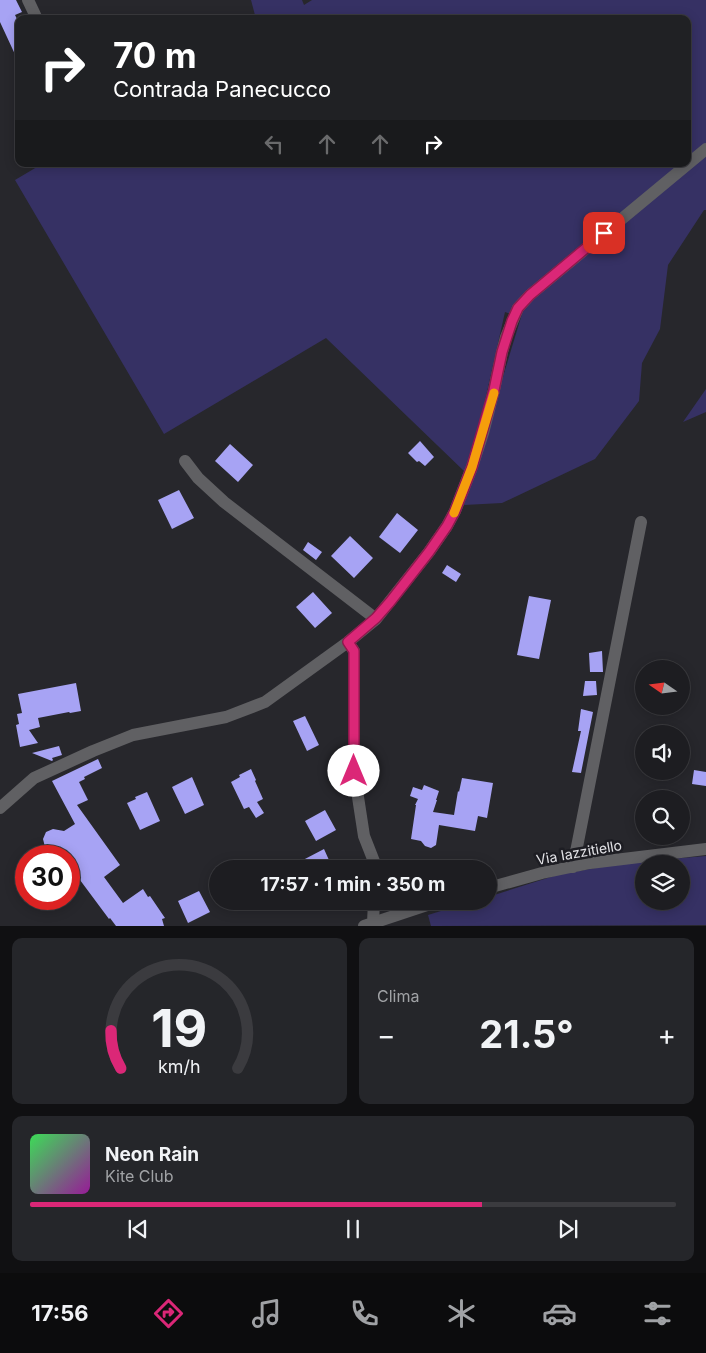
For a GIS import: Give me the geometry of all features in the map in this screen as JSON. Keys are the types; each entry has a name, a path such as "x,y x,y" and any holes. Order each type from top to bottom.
{"street":[{"path":"28,0 35,15"},
{"path":"691,161 706,149"},
{"path":"0,808 34,778 133,735 226,718 265,702 348,642 376,618 429,552 455,511 472,467 494,390 504,345 518,308 530,295 684,167"},
{"path":"185,461 198,478 224,502 376,618"},
{"path":"572,867 640,522"},
{"path":"348,642 354,651 354,771 364,836 373,860"},
{"name":"Via Iazzitiello","path":"497,886 542,873 590,863 706,849"},
{"path":"374,910 375,923 402,910"}],"shaded area":[{"path":"251,0 302,0 304,5 312,0 706,0 706,146 691,159 691,15 255,15"},
{"path":"706,153 706,210 704,210 668,265 660,329 642,363 639,401 595,459 502,503 464,505 525,304"},
{"path":"37,167 682,167 511,314 505,312 475,445 465,472 326,338 164,434 15,180"},
{"path":"706,389 706,412 683,422"},
{"path":"706,856 706,925 431,926 428,915 444,910 497,910 497,894 557,875 635,862 635,910 690,910 690,857"}],"building":[{"path":"0,0 16,0 22,12 15,15 15,54 0,22"},
{"path":"420,441 434,457 425,466 419,461 417,462 408,453"},
{"path":"230,444 253,465 238,482 215,461"},
{"path":"179,490 194,518 172,529 158,500"},
{"path":"397,513 418,530 400,553 379,537"},
{"path":"350,536 373,558 354,578 331,556"},
{"path":"308,542 322,552 316,560 303,550"},
{"path":"447,565 461,574 456,582 442,573"},
{"path":"313,592 332,613 315,628 296,607"},
{"path":"529,596 551,600 539,659 517,655"},
{"path":"602,651 603,672 590,672 589,653"},
{"path":"585,681 596,681 597,695 583,696"},
{"path":"76,683 81,711 38,718 40,727 29,730 38,743 20,747 16,725 19,724 17,714 22,713 18,694"},
{"path":"581,709 593,712 581,773 572,772 581,731 578,731"},
{"path":"305,716 319,745 307,751 293,721"},
{"path":"59,746 62,755 52,758 52,761 32,753"},
{"path":"98,759 102,768 84,777 85,779 79,782 88,800 77,805 120,865 104,877 123,903 143,889 165,918 162,919 164,926 116,926 80,880 80,845 44,845 43,839 46,832 53,829 64,831 75,824 52,781"},
{"path":"251,769 263,799 257,802 264,813 256,818 249,807 244,809 231,782 240,777 239,775"},
{"path":"694,770 706,772 706,786 692,784"},
{"path":"192,777 204,805 185,814 172,787"},
{"path":"462,778 493,783 487,818 478,816 475,831 439,825 436,845 431,848 425,846 421,841 411,839 415,805 418,799 410,796 413,787 422,790 424,785 439,791 433,812 454,815"},
{"path":"147,792 160,821 140,830 127,803"},
{"path":"325,810 336,830 316,841 305,821"},
{"path":"324,849 329,860 303,860"},
{"path":"199,891 210,912 188,923 178,901"}],"slow traffic":[{"path":"454,513 472,467 494,393"}],"route":[{"path":"354,771 354,651 348,642 376,618 390,602 429,552 455,511 472,467 494,390 506,337 518,308 530,295 604,233"}]}
